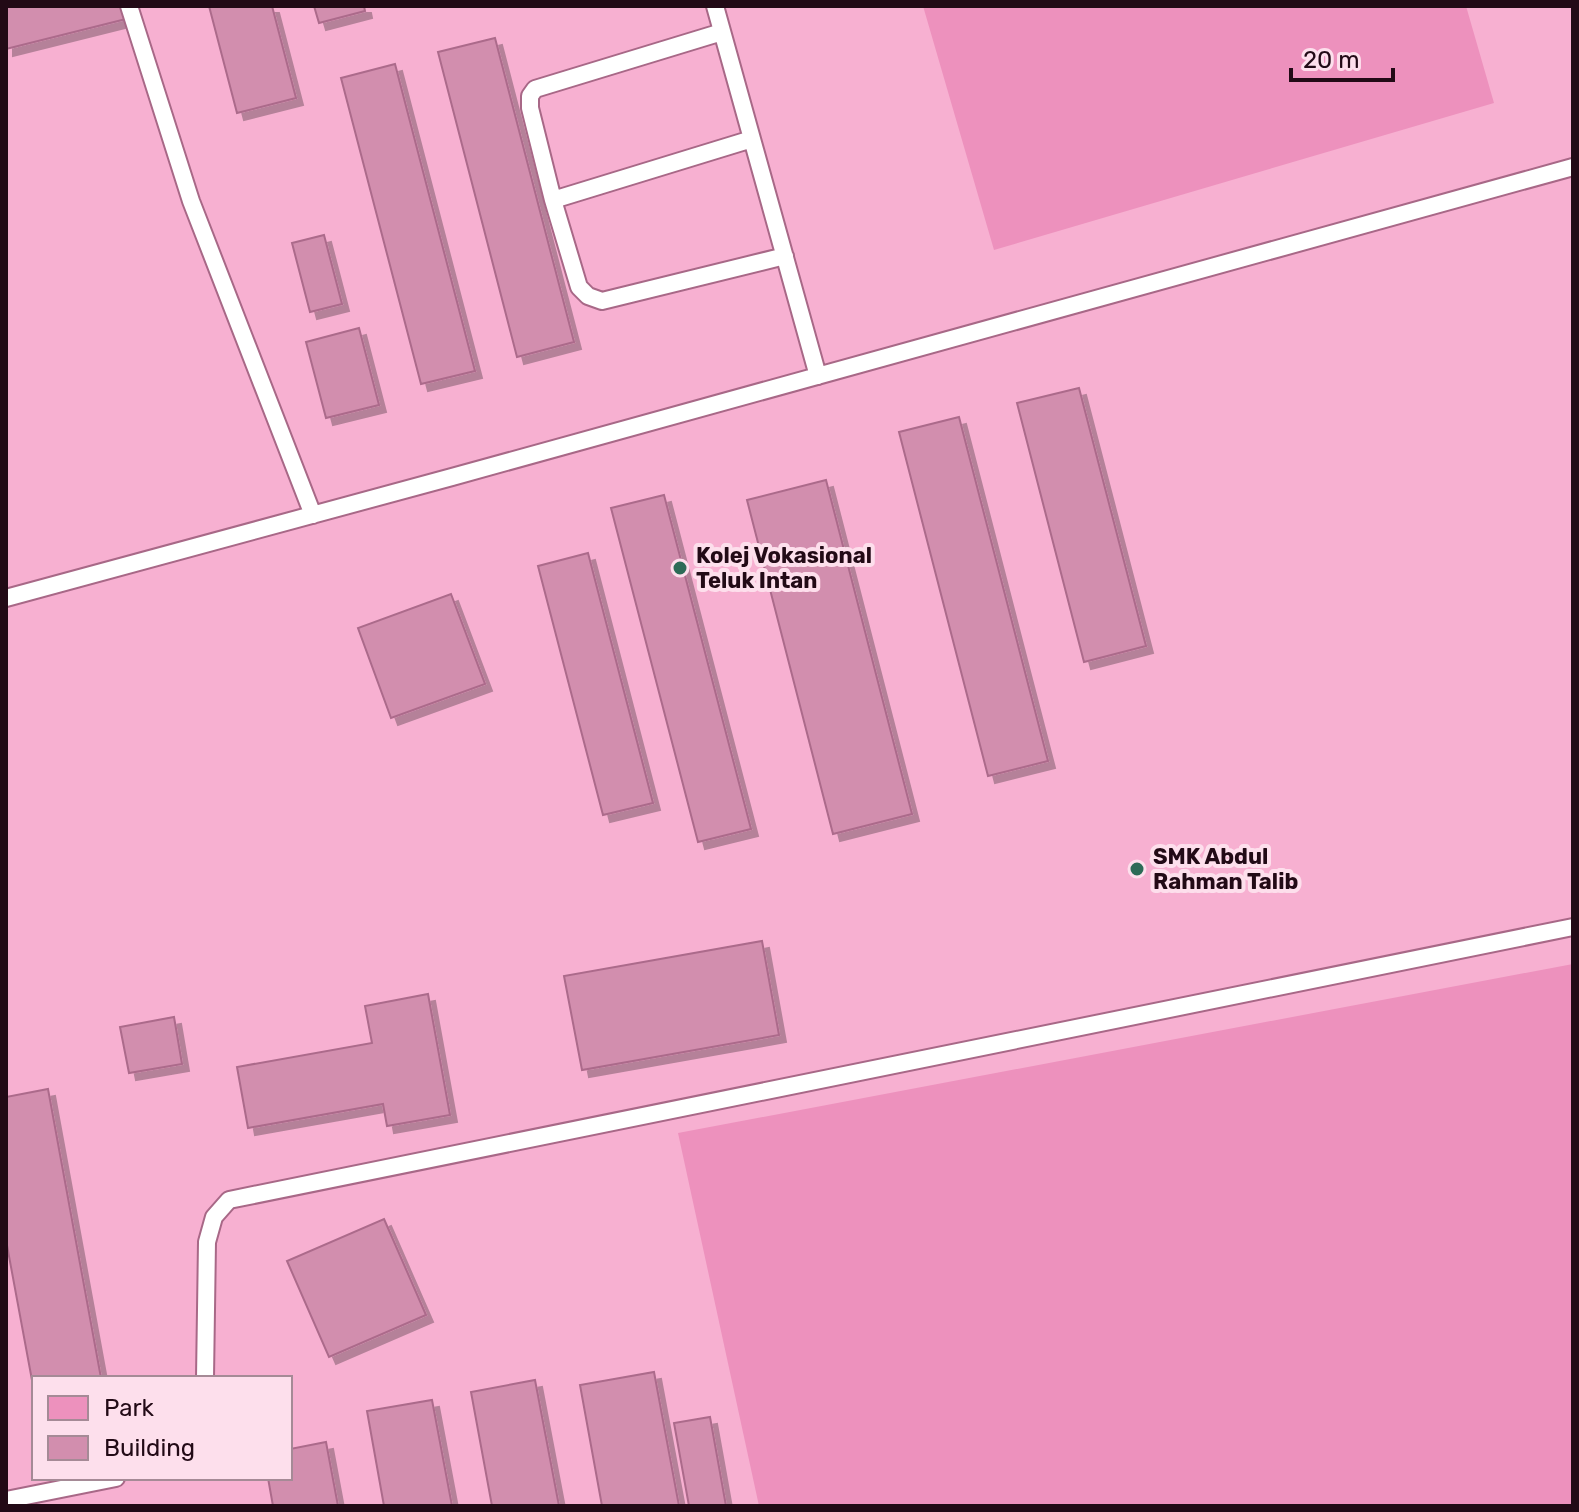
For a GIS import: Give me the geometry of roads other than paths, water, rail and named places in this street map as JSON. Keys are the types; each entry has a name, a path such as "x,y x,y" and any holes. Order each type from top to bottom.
{"lane":[{"path":"129,6 191,201 313,515"},
{"path":"715,6 818,376"},
{"path":"722,32 535,89 530,96 530,108 553,200 579,287 588,296 602,301 785,256"},
{"path":"553,200 752,139"},
{"path":"7,595 313,515 1573,167"},
{"path":"205,1376 207,1242 214,1217 229,1200 1573,927"},
{"path":"6,1500 106,1480"}],"place":[{"name":"Kolej Vokasional Teluk Intan","path":"680,568"},
{"name":"SMK Abdul Rahman Talib","path":"1137,869"}]}
